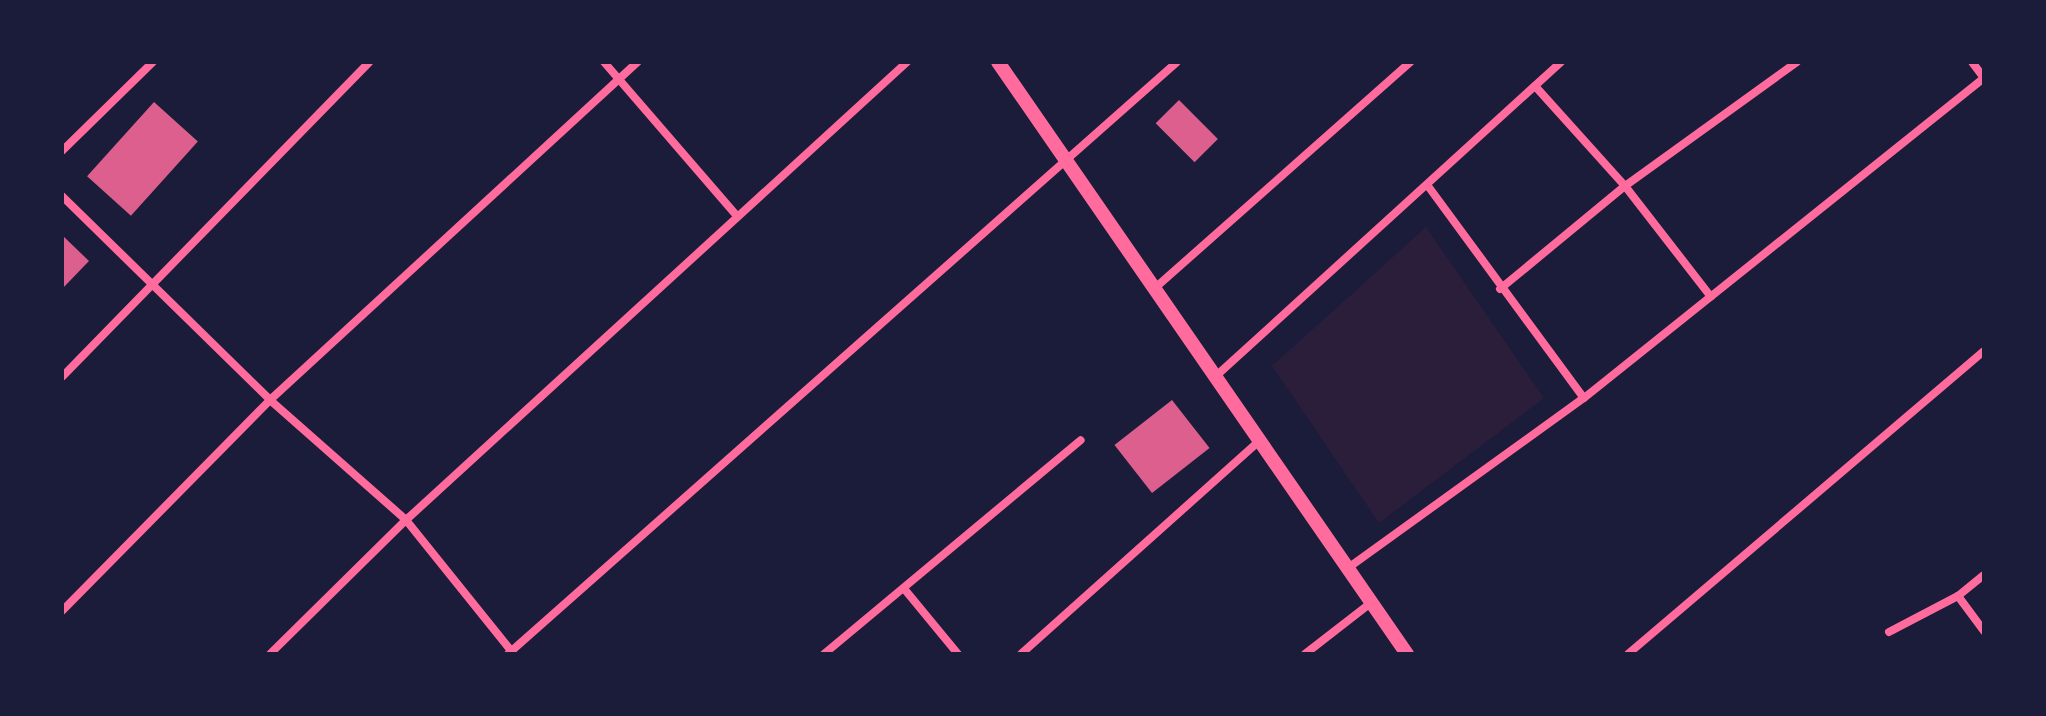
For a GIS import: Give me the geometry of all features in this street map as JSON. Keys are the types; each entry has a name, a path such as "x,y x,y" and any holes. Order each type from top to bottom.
{"street":[{"path":"62,151 153,62"},
{"path":"62,377 369,62"},
{"path":"604,62 736,215"},
{"path":"62,611 270,400 638,62"},
{"path":"270,654 406,520 736,215 907,62"},
{"path":"998,62 1407,654"},
{"path":"62,196 270,400 406,520 511,653 1068,163 1177,62"},
{"path":"1155,288 1410,62"},
{"path":"1216,376 1561,62"},
{"path":"1500,289 1625,186 1797,62"},
{"path":"1348,568 1584,398 1984,78 1972,62"},
{"path":"1535,86 1625,186 1711,297"},
{"path":"1428,186 1500,289 1584,398"},
{"path":"1628,654 1984,351"},
{"path":"824,654 906,591 1081,440"},
{"path":"1021,654 1260,440"},
{"path":"1889,632 1958,596 1984,575"},
{"path":"906,591 958,654"},
{"path":"1958,596 1984,631"},
{"path":"1305,654 1372,602"}],"shaded area":[{"path":"1426,227 1544,398 1379,523 1272,366"}],"building":[{"path":"1179,100 1218,139 1195,162 1156,123"},
{"path":"154,102 198,141 131,216 87,176"},
{"path":"62,235 89,261 62,289"},
{"path":"1172,400 1210,448 1152,493 1114,445"}]}
